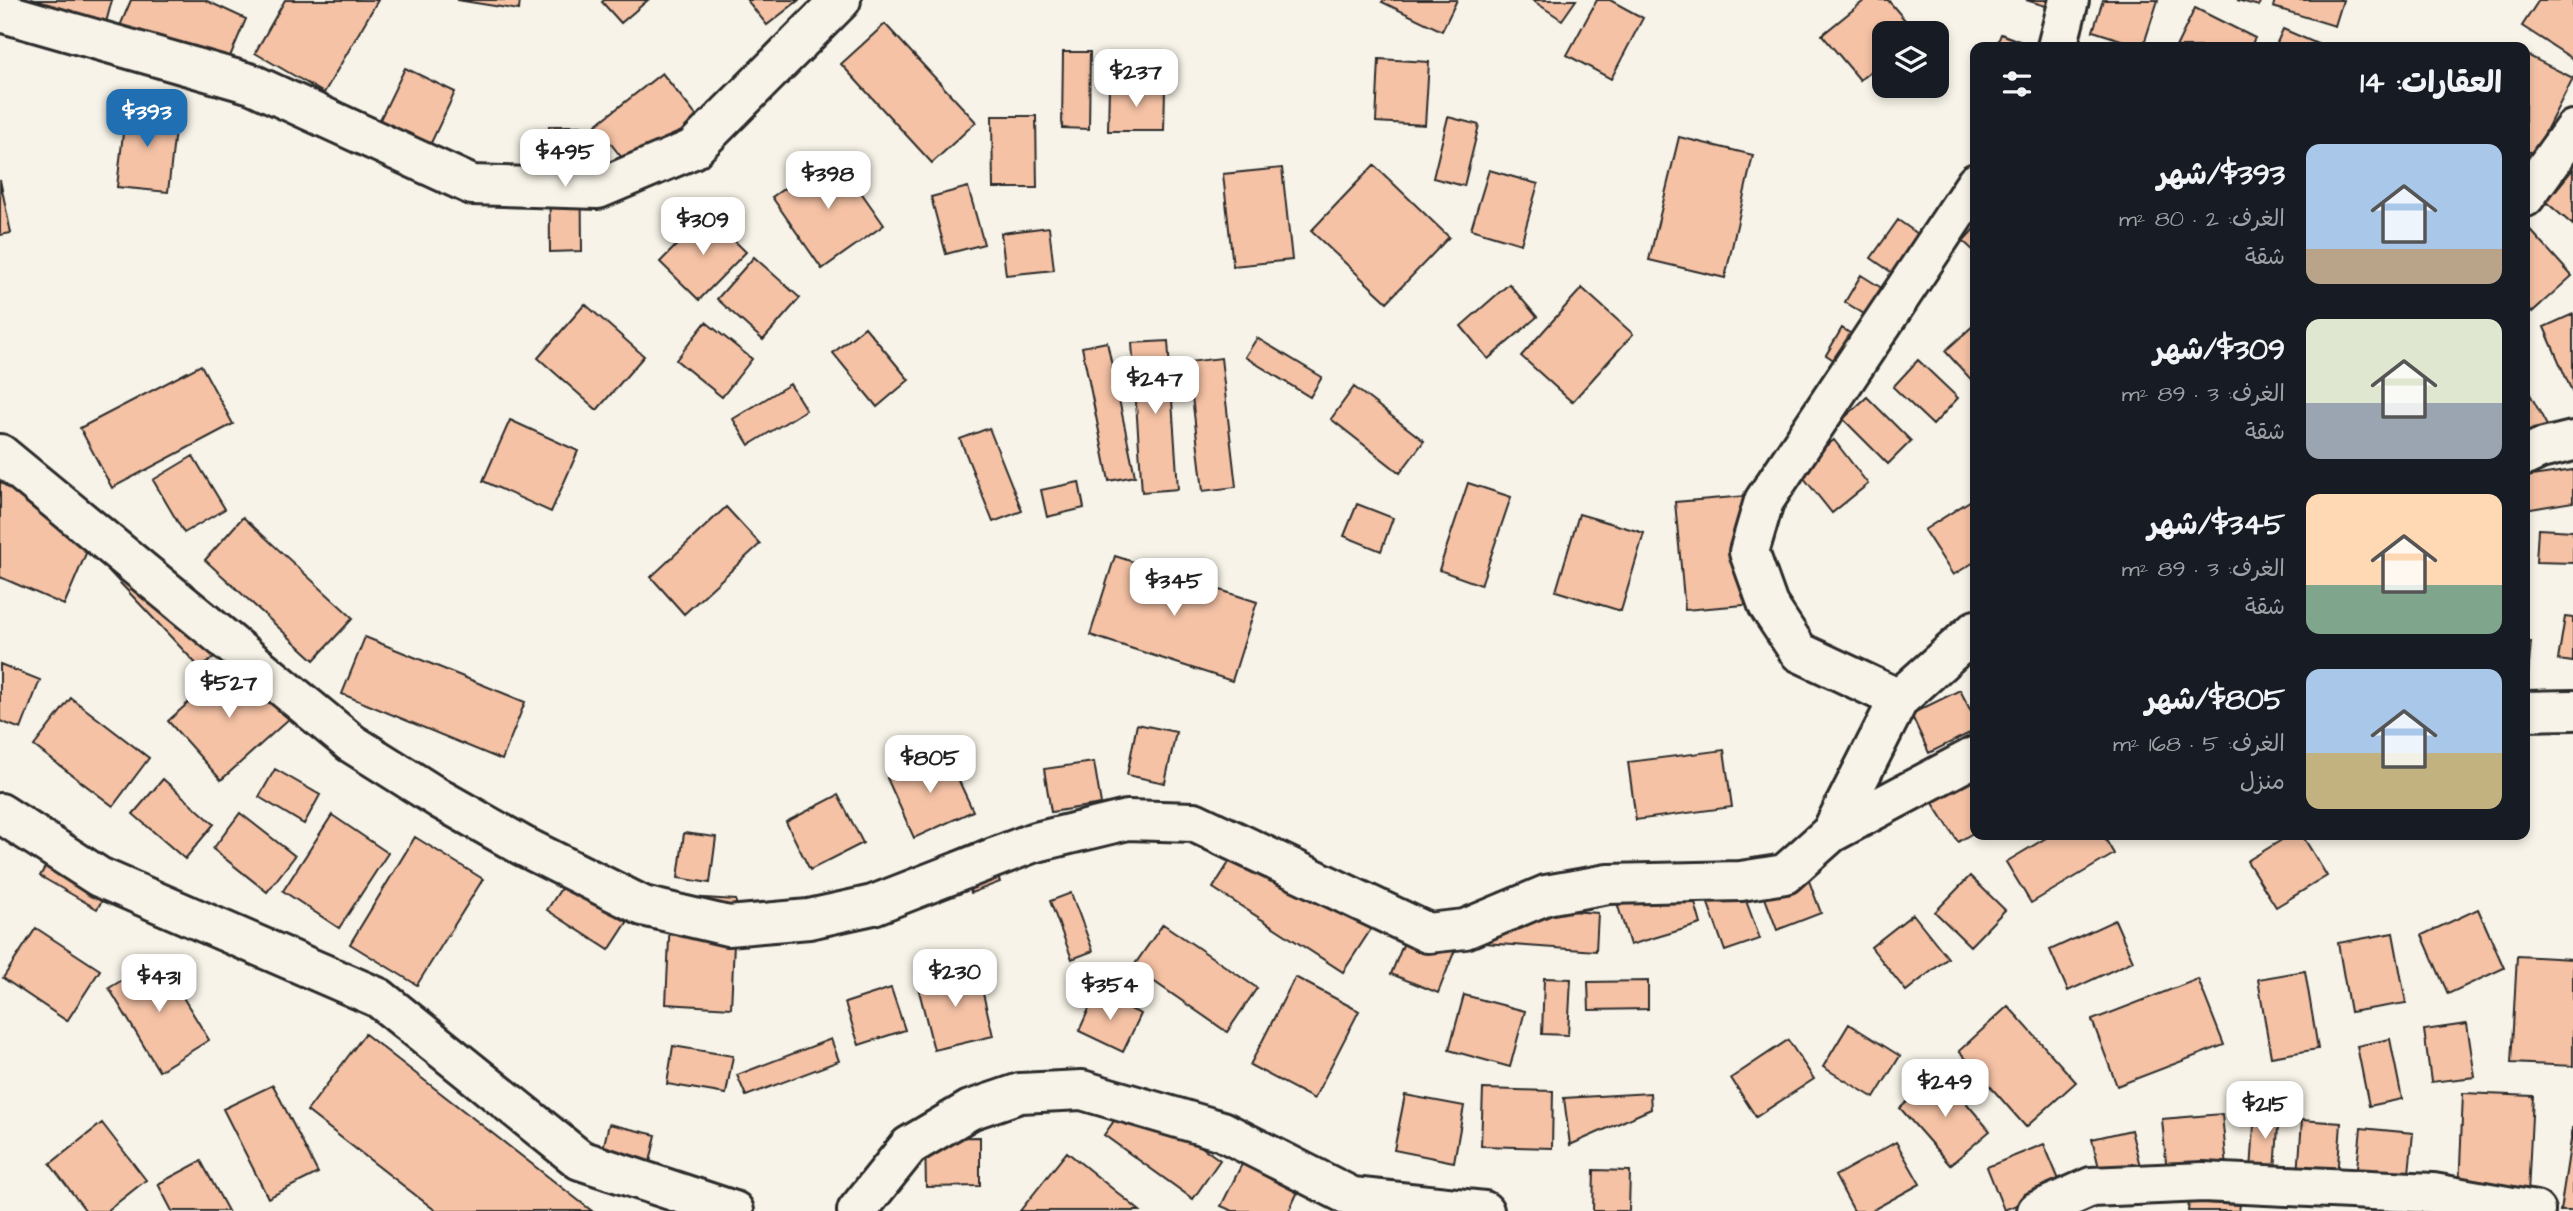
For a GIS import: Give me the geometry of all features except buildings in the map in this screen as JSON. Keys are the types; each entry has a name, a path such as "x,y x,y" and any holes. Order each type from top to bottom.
{"street":[{"path":"0,12 252,84 472,185 598,189 694,149 841,0"},
{"path":"2058,42 2069,0"},
{"path":"2530,190 2573,130"},
{"path":"1899,699 1799,652 1768,605 1749,552 1764,500 1970,192"},
{"path":"2530,454 2573,441"},
{"path":"0,454 351,743 440,799 523,846 643,906 728,926 809,919 873,905 1032,843 1127,820 1194,822 1428,933 1465,929 1546,895 1608,884 1741,881 1785,874 1831,832 1970,758"},
{"path":"1831,832 1899,699 1970,635"},
{"path":"2530,711 2573,710"},
{"path":"0,813 99,877 379,998 580,1160 734,1211"},
{"path":"857,1211 909,1146 971,1110 1020,1093 1082,1090 1222,1131 1352,1197 1484,1211"},
{"path":"2037,1211 2091,1187 2203,1182 2433,1193 2535,1211"}]}
